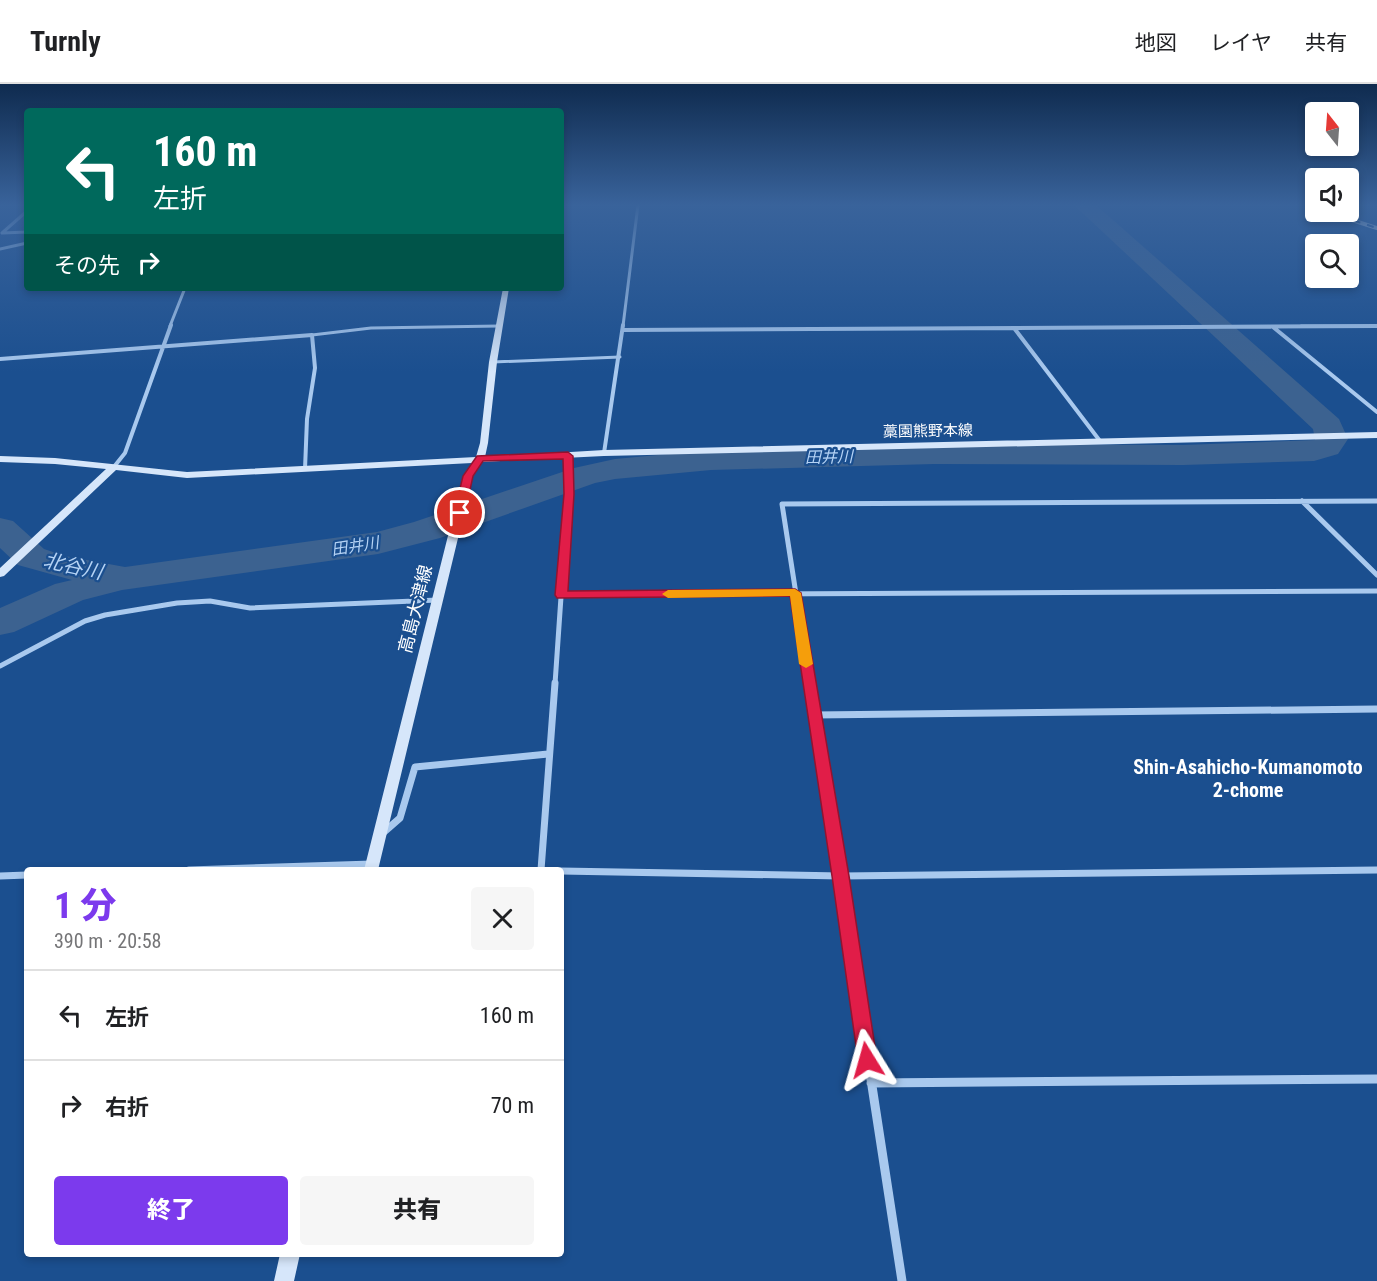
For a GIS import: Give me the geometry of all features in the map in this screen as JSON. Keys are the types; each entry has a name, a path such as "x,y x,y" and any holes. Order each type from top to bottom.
{"main road":[{"name":"高島大津線","path":"372,867 468,476 480,458 484,443 493,362 505,291"},
{"name":"藁園熊野本線","path":"0,459 55,461 187,475 604,453 1317,436 1375,437"},
{"path":"0,574 112,468"},
{"path":"284,1281 289,1257"}],"street":[{"path":"604,453 620,357 631,261"},
{"path":"112,468 125,453 184,291"},
{"path":"1273,326 1377,412"},
{"path":"623,330 1377,326"},
{"path":"1014,328 1100,441"},
{"path":"0,359 312,335 315,368 307,419 304,469"},
{"path":"541,867 569,494 568,456"},
{"path":"1302,501 1377,575"},
{"path":"902,1281 782,504 1377,501"},
{"path":"561,595 1377,591"},
{"path":"0,666 85,621 105,615 177,603 210,601 250,608 439,600"},
{"path":"814,714 1377,709"},
{"path":"378,837 400,818 415,767 549,754"},
{"path":"564,872 841,876 1377,870"},
{"path":"0,876 24,875"},
{"path":"871,1083 1377,1079"}],"lane":[{"path":"312,335 370,328 499,326"},
{"path":"493,362 620,357"}],"waterway":[{"name":"田井川","path":"0,623 69,592 120,579 378,543 427,530 586,475 615,469 711,460 934,454 1183,455 1314,451 1327,447 1332,439 1328,426 1146,261"},
{"name":"北谷川","path":"0,529 31,557 59,566 113,575"}],"slow traffic":[{"path":"668,594 795,593 806,664"}],"district":[{"name":"Shin-Asahicho-Kumanomoto 2-chome","path":"1248,778"}],"route":[{"path":"460,513 468,476 480,458 568,456 569,494 561,595 795,593 841,876 867,1060"}]}
